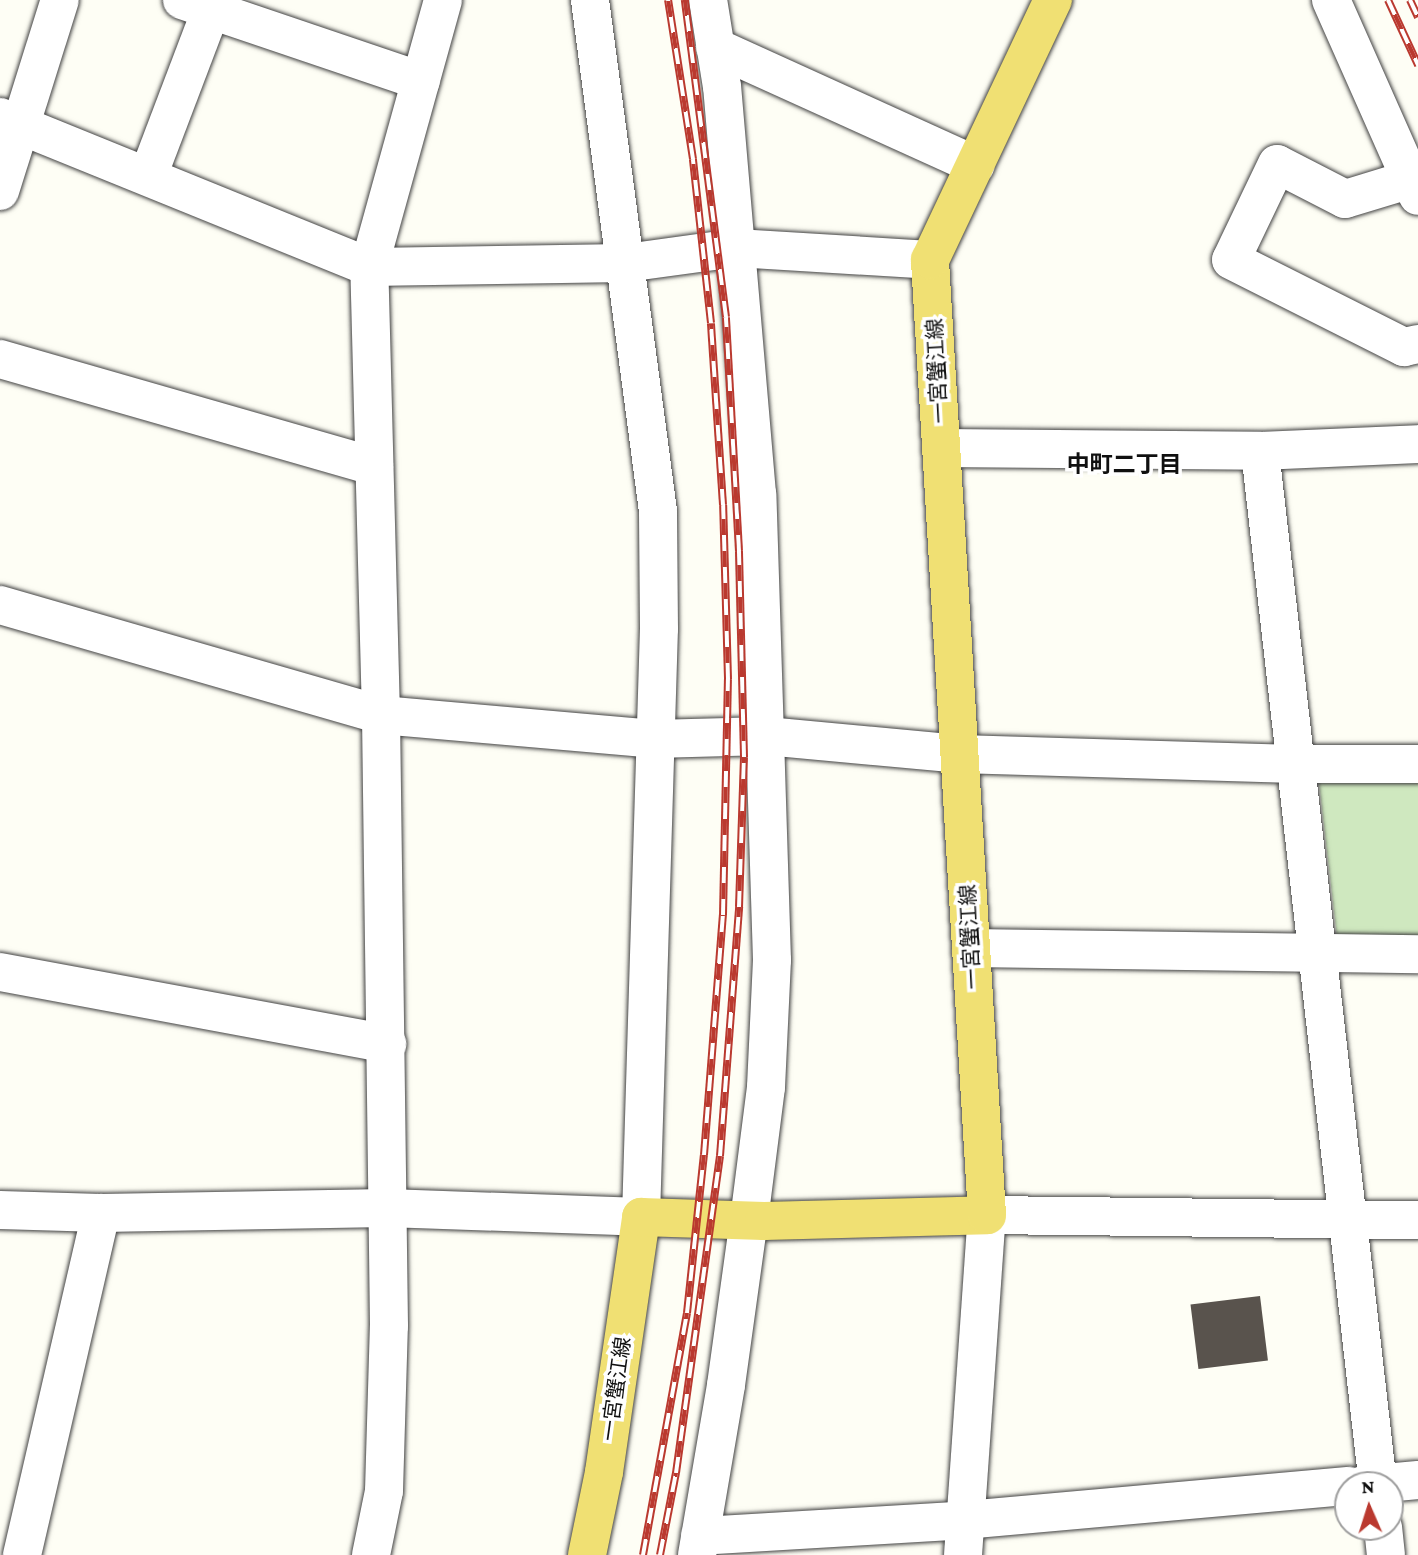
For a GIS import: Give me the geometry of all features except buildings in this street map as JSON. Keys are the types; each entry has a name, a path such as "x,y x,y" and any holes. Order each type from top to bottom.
{"main road":[{"name":"一宮蟹江線","path":"987,1216 930,260 1050,1"},
{"path":"641,1217 749,1220 987,1216"},
{"name":"一宮蟹江線","path":"587,1555 604,1472 641,1217"}],"street":[{"path":"0,191 11,120 60,0"},
{"path":"371,1555 384,1491 389,1326 381,715 369,267 443,0"},
{"path":"0,1210 101,1213 387,1208 641,1217 659,629 658,511 590,0"},
{"path":"708,0 722,87 757,494 772,960 766,1087 726,1385 698,1546 965,1537 1334,1489"},
{"path":"1331,0 1414,187 1345,199 1277,164 1231,260 1404,347 1418,344"},
{"path":"148,176 196,5 421,81"},
{"path":"715,47 975,165"},
{"path":"11,120 369,267 626,262 736,248 930,260"},
{"path":"0,359 374,466"},
{"path":"941,448 1260,451 1418,444"},
{"path":"1260,451 1350,1221 1366,1471"},
{"path":"0,605 381,715 654,739 766,736 959,754 1295,764 1418,764"},
{"path":"971,948 1418,954"},
{"path":"0,972 387,1044"},
{"path":"22,1555 101,1213"},
{"path":"965,1537 987,1216 1418,1220"}],"green space":[{"path":"1418,781 1418,949 1338,946 1319,783"}],"railway":[{"path":"643,1555 687,1313 704,1155 723,915 728,679 723,505 711,323 693,159 668,0"},
{"path":"660,1555 676,1473 720,1156 739,907 744,757 739,551 726,317 685,0"},
{"path":"1388,0 1418,65"},
{"path":"1410,0 1418,17"}],"district":[{"name":"中町二丁目","path":"1124,464"}]}
